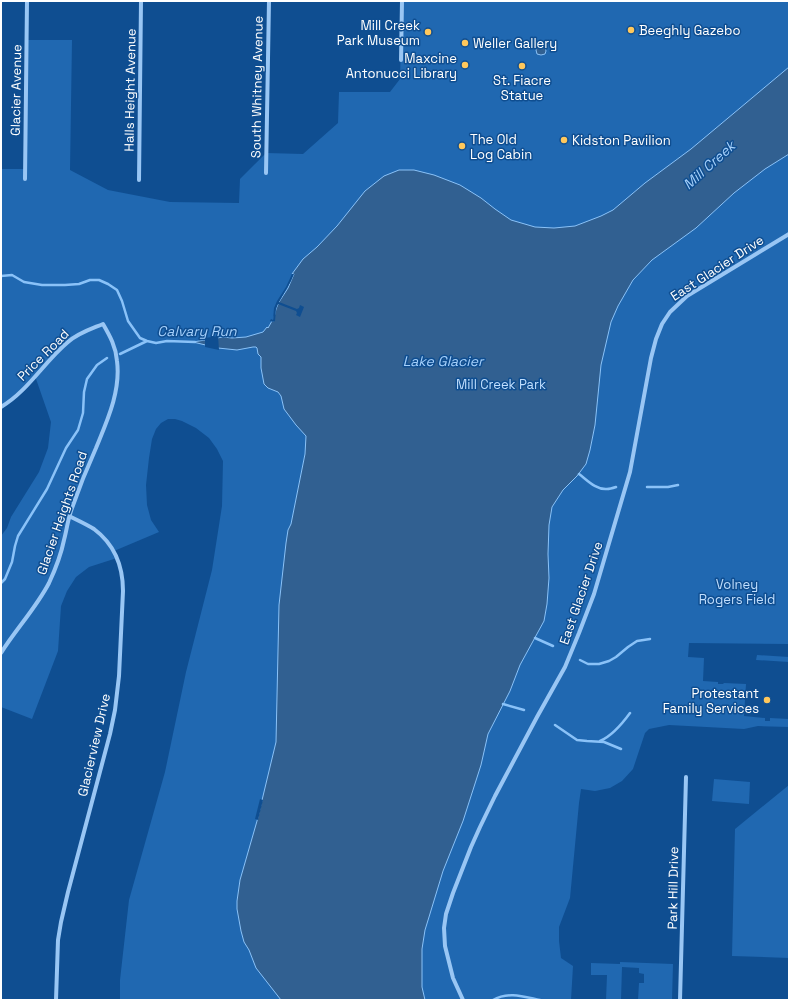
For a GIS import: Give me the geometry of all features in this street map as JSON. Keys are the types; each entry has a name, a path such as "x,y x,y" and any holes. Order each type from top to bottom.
{"street":[{"name":"Glacier Avenue","path":"25,179 27,1"},
{"name":"Halls Height Avenue","path":"139,180 142,1"},
{"name":"South Whitney Avenue","path":"266,173 269,1"},
{"path":"401,60 402,1"},
{"name":"East Glacier Drive","path":"463,1000 453,978 445,946 444,928 446,914 480,827 495,796 565,667 594,594 630,472 651,358 662,324 670,312 687,296 789,234"},
{"name":"Price Road","path":"1,407 16,397 68,342 82,333 103,324"},
{"name":"Glacier Heights Road","path":"1,653 48,584 61,552 69,516 78,490 103,432 115,396 117,361 112,341 103,324"},
{"name":"Glacierview Drive","path":"56,1000 58,940 61,922 115,710 119,676 123,591 122,573 112,548 94,529 69,516"},
{"name":"Park Hill Drive","path":"680,1000 686,777"}],"green space":[{"name":"Mill Creek Park","path":"402,1 789,1 789,644 689,643 688,657 704,658 703,681 718,682 718,684 746,684 744,716 765,718 765,721 770,721 770,718 789,719 789,727 758,726 744,729 669,725 649,729 645,733 633,769 622,781 610,788 595,791 581,789 570,898 559,927 561,958 573,966 571,1000 120,1000 120,980 129,900 165,772 186,672 212,570 222,506 223,461 209,438 196,428 175,419 168,419 161,423 156,429 152,439 146,485 147,505 151,520 159,532 114,551 117,558 89,567 76,577 67,591 61,606 58,651 32,719 1,707 1,536 39,472 48,448 51,422 35,376 1,407 1,169 25,169 27,40 72,40 70,170 108,190 170,202 239,203 240,179 266,153 303,154 338,123 339,92 390,92 400,79"},
{"path":"757,655 789,657 789,662 756,660"},
{"path":"714,779 750,782 749,804 712,801"},
{"path":"789,785 789,958 732,956 735,829"},
{"path":"620,962 673,964 672,1000 638,1000 639,983 644,983 644,974 639,973 639,968 622,967 621,1000 606,1000 607,975 591,975 591,963 620,964"}],"water":[{"path":"537,47 545,47 546,51 545,54 541,55 537,54 536,50"},
{"name":"Lake Glacier","path":"789,67 789,154 765,169 734,193 696,228 652,260 633,280 618,306 611,322 601,365 595,425 586,464 577,476 563,490 552,507 549,525 549,578 544,621 520,665 510,691 488,734 481,765 463,821 443,871 425,930 422,949 422,987 425,1000 281,1000 256,968 244,942 237,909 237,901 240,880 257,821 276,742 279,605 288,530 291,524 305,454 306,436 284,409 281,396 278,392 268,388 264,384 261,368 261,357 258,354 256,347 237,350 218,348 193,342 223,337 246,337 263,332 267,327 268,328 272,321 273,322 279,302 288,288 294,274 292,274 303,259 337,226 365,191 384,176 399,170 414,170 434,175 460,185 511,220 535,227 554,228 575,226 613,210 645,183 691,149"}],"pier":[{"path":"292,274 294,274 291,281 279,302 297,309 300,305 304,307 300,317 296,315 296,311 278,304 275,321 270,321 271,319 273,320 274,308"},
{"path":"218,336 219,350 205,347 205,338"},
{"path":"260,799 263,800 258,820 255,819"}],"waterway":[{"name":"Calvary Run","path":"1,276 12,275 24,282 42,285 79,284 90,280 99,280 117,290 128,321 140,338 156,343 167,341 195,342"},
{"path":"120,354 147,341"},
{"path":"1,583 5,579 12,562 18,536 47,489 66,448 78,430 83,413 84,392 87,379 97,365 107,358"},
{"path":"579,474 599,488 608,489 616,487"},
{"path":"647,487 668,487 678,485"},
{"path":"535,638 553,646"},
{"path":"580,660 588,664 599,664 616,657 637,641 650,639"},
{"path":"503,704 524,710"},
{"path":"600,741 613,733 630,713"},
{"path":"555,725 577,740 604,742 621,749"},
{"path":"493,1000 499,997 511,995 540,1000"}],"place":[{"name":"Beeghly Gazebo","path":"631,30"},
{"name":"Mill Creek Park Museum","path":"428,32"},
{"name":"Weller Gallery","path":"465,43"},
{"name":"Maxcine Antonucci Library","path":"465,65"},
{"name":"St. Fiacre Statue","path":"522,66"},
{"name":"Kidston Pavilion","path":"564,140"},
{"name":"The Old Log Cabin","path":"462,146"},
{"name":"Protestant Family Services","path":"767,700"}],"water label":[{"name":"Mill Creek","path":"709,165"}],"park label":[{"name":"Volney Rogers Field","path":"737,592"}]}
